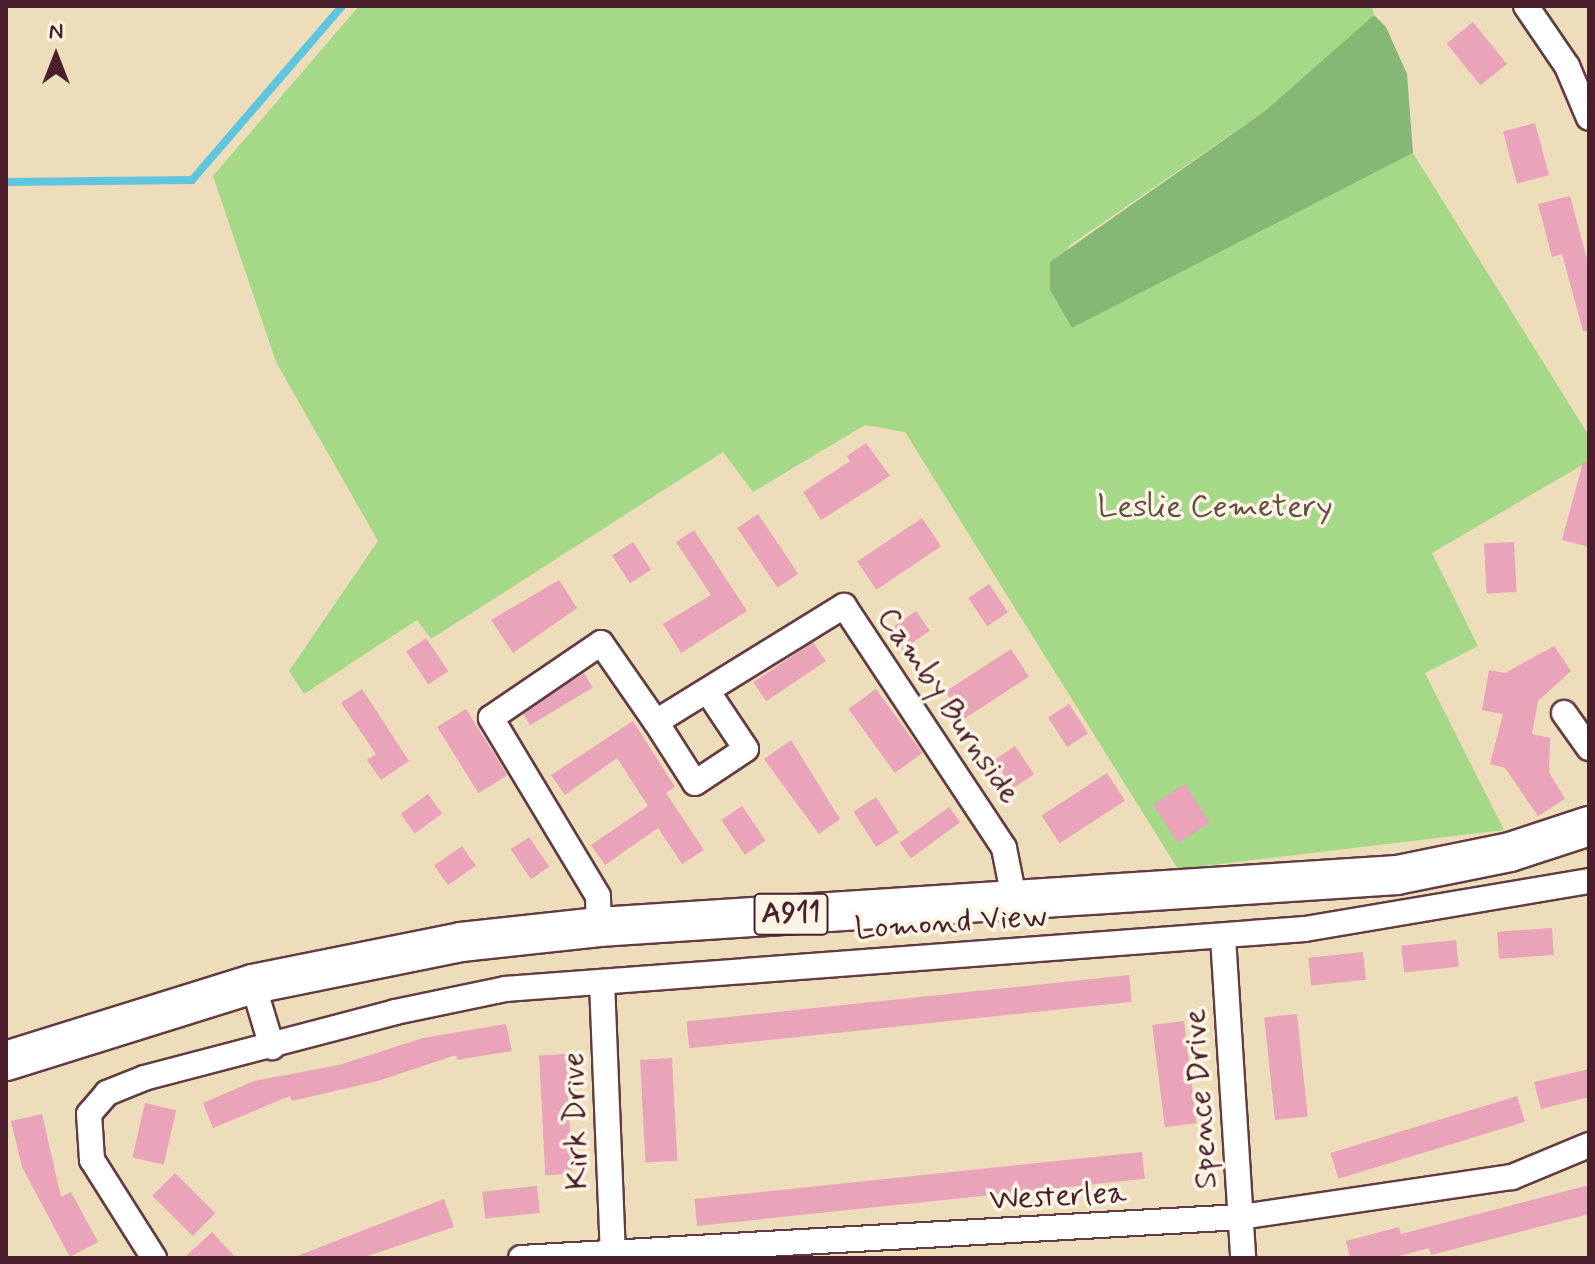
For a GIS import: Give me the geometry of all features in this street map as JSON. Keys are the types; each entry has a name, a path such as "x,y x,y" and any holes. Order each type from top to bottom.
{"main road":[{"name":"A911","path":"6,1061 253,984 461,942 599,927 1015,903 1397,875 1510,852 1588,828"}],"street":[{"path":"1526,6 1567,66 1589,118"},
{"name":"Camby Burnside","path":"656,722 844,606 1004,848 1015,903"},
{"path":"599,927 598,896 491,718 601,643 695,783 746,749 708,692"},
{"path":"1564,713 1589,748"},
{"name":"Lomond View","path":"154,1258 92,1160 89,1114 107,1093 180,1070 505,989 1223,937 1340,924 1589,881"},
{"name":"Spence Drive","path":"1223,937 1243,1258"},
{"name":"Kirk Drive","path":"602,982 613,1254"},
{"path":"253,984 272,1047"},
{"name":"Westerlea","path":"521,1258 1241,1217 1512,1177 1589,1145"}],"green space":[{"name":"Leslie Cemetery","path":"359,6 1372,6 1374,15 1265,111 1069,246 1050,290 1072,328 1413,153 1589,436 1589,461 1432,553 1478,646 1425,673 1504,830 1178,869 905,432 865,425 753,492 723,452 431,639 417,620 304,694 289,671 378,541 276,362 213,176"},
{"path":"1374,15 1386,27 1407,74 1413,153 1072,328 1050,290 1050,262 1265,111"}],"building":[{"path":"1473,22 1507,64 1481,85 1447,43"},
{"path":"1535,123 1549,175 1517,184 1503,132"},
{"path":"1570,196 1589,267 1589,331 1583,331 1562,254 1552,257 1538,204"},
{"path":"866,443 890,476 821,520 803,492 850,461 847,456"},
{"path":"1583,462 1589,463 1589,547 1562,540"},
{"path":"758,514 798,574 778,588 737,528"},
{"path":"922,518 941,546 876,590 857,562"},
{"path":"694,530 747,611 681,653 663,624 711,595 676,542"},
{"path":"633,542 651,570 630,583 612,556"},
{"path":"1514,542 1517,592 1487,594 1484,544"},
{"path":"559,580 577,608 513,653 491,620"},
{"path":"989,584 1008,612 987,626 968,598"},
{"path":"916,611 930,631 902,650 888,631"},
{"path":"426,638 448,671 428,685 406,651"},
{"path":"813,642 826,661 766,701 753,682"},
{"path":"1554,646 1571,671 1538,701 1532,734 1550,738 1549,772 1565,799 1538,816 1505,768 1490,764 1503,714 1482,710 1489,670 1505,673"},
{"path":"1011,649 1029,677 964,719 946,691"},
{"path":"584,673 593,688 530,725 521,711"},
{"path":"362,689 409,761 381,780 367,760 376,754 341,703"},
{"path":"876,689 922,753 895,773 848,709"},
{"path":"1069,704 1088,733 1067,747 1048,718"},
{"path":"466,709 507,775 479,793 437,727"},
{"path":"633,721 675,787 666,793 704,850 682,864 658,828 605,865 591,845 648,806 617,758 565,795 551,775"},
{"path":"791,740 840,819 819,834 764,759"},
{"path":"1015,746 1034,774 1013,788 994,760"},
{"path":"1107,773 1125,801 1060,843 1042,815"},
{"path":"1185,784 1210,823 1178,843 1153,805"},
{"path":"428,794 442,813 415,833 400,814"},
{"path":"876,797 899,832 876,847 853,812"},
{"path":"742,806 765,841 745,855 721,820"},
{"path":"949,807 960,822 911,858 900,843"},
{"path":"529,837 549,867 531,879 511,849"},
{"path":"462,846 476,866 448,885 434,866"},
{"path":"1552,928 1554,955 1499,959 1497,932"},
{"path":"1456,940 1459,967 1404,973 1401,946"},
{"path":"1363,952 1366,980 1311,986 1308,958"},
{"path":"1129,975 1132,1002 689,1048 686,1022"},
{"path":"1297,1014 1308,1116 1275,1120 1264,1017"},
{"path":"1184,1021 1197,1123 1165,1127 1152,1025"},
{"path":"506,1024 512,1051 457,1060 456,1055 378,1081 292,1101 290,1096 213,1128 203,1103 254,1081 339,1065 423,1038"},
{"path":"566,1054 572,1174 545,1175 539,1055"},
{"path":"672,1058 677,1161 645,1163 640,1060"},
{"path":"1589,1069 1589,1097 1541,1109 1534,1082"},
{"path":"1517,1096 1525,1122 1338,1179 1331,1153"},
{"path":"145,1103 176,1110 164,1165 132,1158"},
{"path":"42,1114 61,1197 71,1192 98,1242 70,1257 22,1167 11,1121"},
{"path":"1142,1152 1145,1179 697,1226 694,1199"},
{"path":"175,1173 215,1213 193,1236 152,1196"},
{"path":"1589,1185 1589,1214 1431,1255 1429,1248 1391,1258 1350,1258 1346,1241 1399,1227 1401,1234"},
{"path":"537,1186 540,1213 485,1219 482,1192"},
{"path":"444,1199 454,1227 362,1258 292,1258"},
{"path":"212,1232 236,1258 184,1258"}],"waterway":[{"path":"6,182 192,180 342,6"}]}
